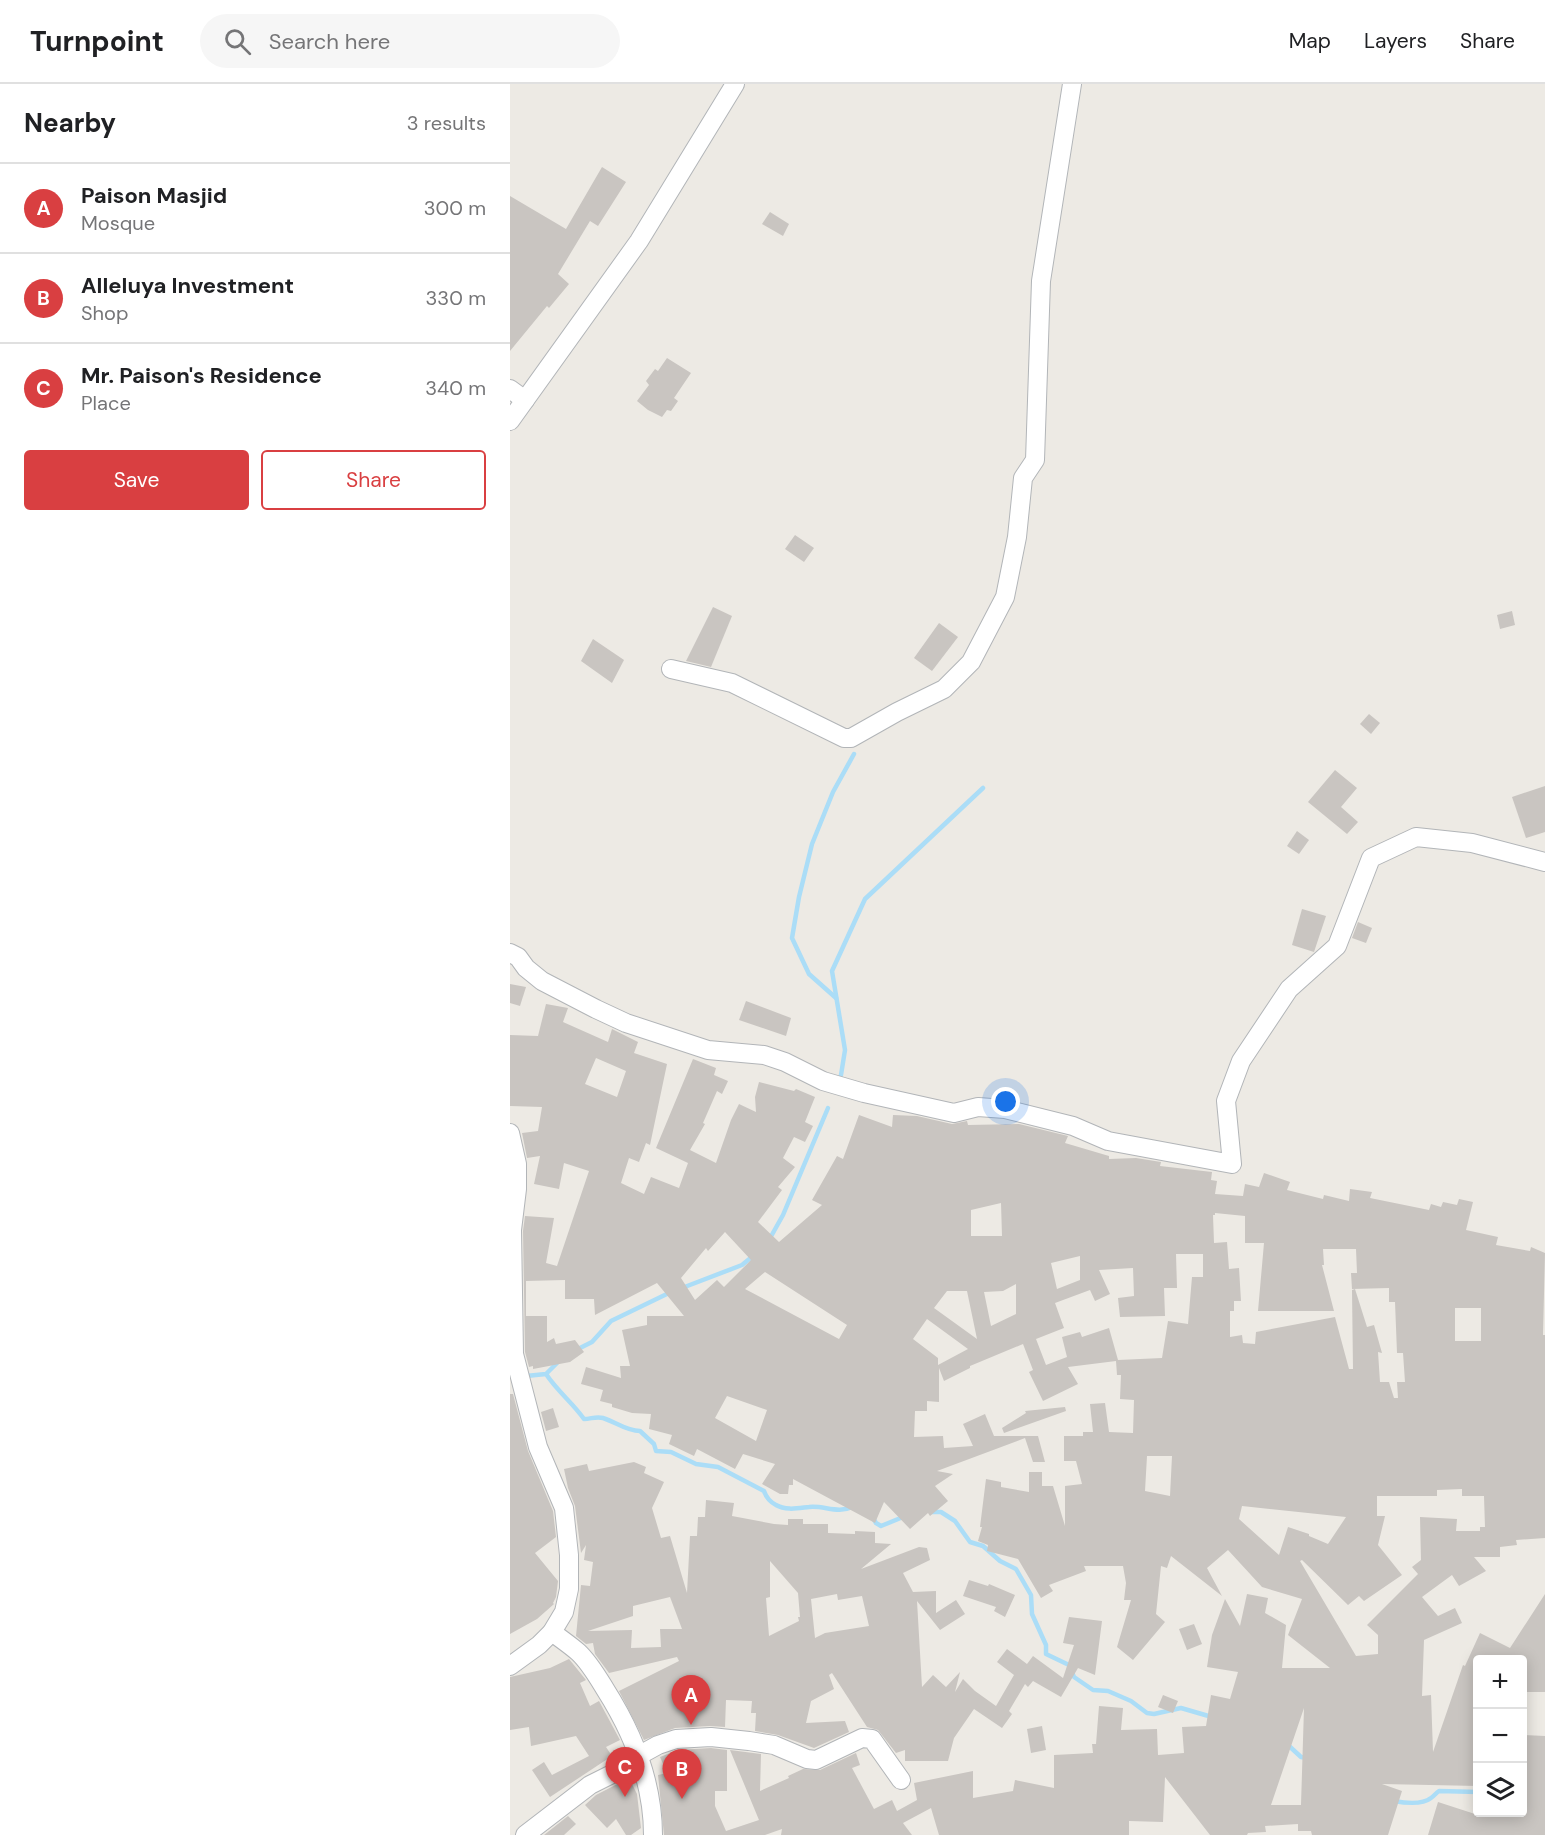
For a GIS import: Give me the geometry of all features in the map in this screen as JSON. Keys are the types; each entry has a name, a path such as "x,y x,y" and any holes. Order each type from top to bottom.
{"street":[{"path":"510,421 639,241 735,84"},
{"path":"671,669 732,683 844,738 851,738 944,689 971,662 1005,597 1017,537 1023,478 1035,460 1041,281 1072,84"},
{"path":"510,389 525,400"},
{"path":"510,952 542,981 596,1009 626,1023 708,1050 764,1055 785,1062 823,1081 864,1093 954,1113 978,1107 1005,1109 1074,1126 1108,1141 1232,1164 1226,1101 1241,1061 1289,989 1337,946 1371,858 1416,837 1472,843 1545,862"},
{"path":"510,1133 515,1152 517,1180 513,1230 514,1351 538,1447 564,1508 569,1556 569,1589 564,1612 552,1632 539,1645 510,1666"},
{"path":"552,1632 589,1663 632,1736 649,1788 653,1835"},
{"path":"525,1835 590,1785 624,1768 638,1756 658,1745 676,1739 711,1737 774,1745 807,1759 816,1760 862,1738 872,1739 901,1780"}],"building":[{"path":"602,167 626,182 598,226 590,221 558,274 569,284 549,308 547,306 510,351 510,196 566,229"},
{"path":"770,212 789,224 783,236 762,224"},
{"path":"667,358 691,373 674,398 678,401 671,411 667,410 662,417 637,401 649,385 646,381 655,369 658,371"},
{"path":"795,535 814,548 804,562 785,549"},
{"path":"713,607 732,616 711,667 686,661"},
{"path":"1512,611 1515,625 1500,629 1497,615"},
{"path":"939,623 958,637 932,671 914,658"},
{"path":"593,639 624,660 612,683 581,661"},
{"path":"1369,714 1380,723 1371,734 1360,724"},
{"path":"1335,770 1357,788 1341,807 1358,822 1347,834 1308,802"},
{"path":"1545,786 1545,832 1526,838 1512,797"},
{"path":"1297,831 1309,840 1299,854 1287,846"},
{"path":"1302,909 1326,916 1314,952 1292,945"},
{"path":"1358,922 1372,928 1366,943 1352,938"},
{"path":"510,984 526,987 520,1006 510,1003"},
{"path":"746,1001 791,1018 786,1036 739,1020"},
{"path":"546,1004 568,1008 563,1022 608,1042 612,1029 638,1042 634,1053 667,1064 650,1145 646,1143 639,1162 629,1158 621,1183 644,1194 651,1177 679,1188 688,1163 656,1148 693,1059 716,1068 714,1075 728,1081 722,1094 717,1091 703,1123 705,1124 690,1150 716,1163 739,1104 756,1112 755,1097 759,1082 794,1091 796,1089 815,1097 805,1122 813,1126 805,1142 794,1137 783,1158 795,1167 778,1187 782,1190 758,1222 779,1242 822,1205 812,1200 837,1156 843,1159 859,1115 892,1127 893,1115 917,1116 952,1124 967,1121 968,1125 1019,1124 1068,1136 1065,1143 1109,1156 1109,1159 1136,1158 1161,1162 1160,1166 1212,1172 1211,1180 1217,1181 1215,1194 1243,1196 1245,1184 1259,1187 1264,1173 1290,1182 1287,1190 1323,1199 1324,1195 1349,1201 1350,1189 1372,1192 1370,1198 1429,1210 1431,1204 1441,1207 1443,1202 1457,1205 1459,1199 1473,1202 1466,1230 1498,1237 1496,1245 1530,1251 1531,1247 1545,1253 1543,1335 1545,1335 1545,1538 1516,1540 1517,1545 1500,1547 1500,1557 1474,1557 1486,1571 1459,1586 1452,1575 1422,1597 1438,1616 1455,1608 1462,1623 1424,1640 1422,1696 1431,1695 1433,1752 1463,1665 1465,1666 1480,1633 1510,1648 1545,1594 1545,1692 1527,1692 1527,1655 1473,1655 1473,1786 1382,1784 1402,1791 1388,1835 1312,1835 1311,1831 1298,1831 1298,1824 1265,1826 1266,1832 1248,1833 1247,1835 1210,1835 1165,1777 1163,1822 1129,1821 1129,1835 939,1835 931,1808 903,1823 912,1835 781,1835 782,1829 765,1835 664,1835 658,1775 667,1773 660,1757 678,1750 711,1748 727,1750 727,1791 715,1791 715,1806 726,1831 759,1820 730,1750 761,1754 760,1791 803,1769 820,1770 856,1753 860,1765 852,1768 874,1809 892,1800 897,1811 917,1800 914,1783 973,1771 973,1798 1013,1791 1015,1780 1054,1788 1054,1755 1093,1753 1092,1744 1096,1744 1099,1706 1123,1708 1121,1730 1157,1729 1158,1755 1184,1753 1182,1727 1206,1726 1211,1695 1230,1699 1238,1672 1207,1667 1212,1635 1225,1599 1240,1626 1247,1594 1268,1598 1265,1613 1286,1625 1282,1668 1330,1668 1288,1635 1302,1599 1262,1587 1228,1550 1207,1568 1222,1596 1171,1556 1167,1568 1161,1566 1156,1614 1165,1622 1133,1660 1117,1647 1131,1600 1124,1600 1126,1583 1123,1566 1084,1566 1086,1571 1049,1585 1053,1591 1041,1598 1018,1559 987,1551 988,1545 978,1541 982,1527 980,1527 986,1479 1001,1482 1001,1487 1029,1492 1029,1472 1042,1472 1042,1486 1053,1486 1065,1526 1065,1486 1082,1484 1076,1461 1064,1461 1064,1436 1083,1436 1083,1432 1093,1432 1090,1404 1105,1403 1109,1432 1133,1433 1134,1400 1120,1399 1121,1375 1117,1375 1116,1361 1068,1367 1078,1384 1043,1401 1029,1372 1033,1370 1023,1344 970,1366 944,1381 939,1368 939,1402 927,1401 927,1411 915,1411 914,1437 943,1436 944,1448 973,1446 963,1424 985,1414 994,1436 1038,1436 1045,1462 1033,1462 1025,1438 937,1471 953,1474 935,1486 948,1501 930,1516 928,1513 910,1529 884,1502 875,1523 793,1479 793,1485 789,1485 788,1494 780,1494 762,1484 775,1464 743,1454 735,1469 697,1449 694,1456 669,1444 672,1435 649,1429 651,1414 632,1413 612,1407 612,1404 600,1401 603,1390 581,1384 586,1367 621,1378 620,1366 630,1366 622,1330 647,1325 647,1316 684,1316 657,1283 595,1315 594,1299 565,1299 565,1280 526,1281 526,1316 547,1316 547,1342 554,1338 556,1344 575,1340 584,1352 570,1362 533,1369 533,1366 529,1367 525,1352 523,1231 525,1216 554,1218 546,1263 557,1266 589,1171 564,1163 559,1189 534,1184 540,1156 527,1158 522,1133 538,1131 542,1107 510,1106 510,1035 538,1036","holes":["596,1058 626,1071 617,1097 585,1084","1001,1203 1002,1236 971,1236 971,1210","1215,1213 1245,1216 1245,1243 1264,1243 1258,1311 1334,1311 1322,1265 1324,1265 1323,1249 1356,1249 1357,1273 1351,1273 1352,1289 1389,1288 1389,1302 1395,1302 1397,1353 1403,1353 1405,1382 1397,1382 1398,1398 1394,1398 1389,1382 1380,1382 1378,1352 1382,1353 1374,1325 1367,1327 1355,1289 1352,1290 1353,1369 1349,1369 1335,1317 1256,1332 1255,1344 1243,1343 1242,1335 1230,1337 1230,1311 1234,1311 1234,1301 1241,1301 1239,1268 1229,1269 1227,1242 1214,1243 1213,1215","725,1232 751,1260 724,1287 717,1280 695,1300 681,1278 706,1248 708,1251","1176,1254 1203,1254 1203,1277 1192,1277 1188,1324 1168,1321 1162,1358 1118,1360 1109,1328 1082,1337 1080,1332 1062,1337 1067,1357 1046,1365 1036,1339 1064,1328 1055,1303 1090,1290 1095,1301 1110,1294 1099,1270 1133,1268 1134,1296 1118,1298 1120,1317 1165,1316 1164,1288 1177,1288","1080,1256 1080,1280 1057,1289 1051,1263","765,1272 847,1325 839,1339 745,1289","1016,1284 1016,1314 991,1326 984,1292 1003,1291","947,1291 967,1291 977,1339 934,1308","1455,1308 1481,1308 1481,1341 1455,1341","927,1319 968,1349 938,1365 938,1358 913,1339","727,1396 767,1410 756,1441 715,1418","1147,1456 1172,1456 1170,1496 1145,1491","1462,1489 1462,1496 1484,1496 1485,1527 1480,1527 1480,1531 1456,1531 1457,1519 1420,1517 1421,1560 1412,1567 1418,1574 1367,1625 1378,1635 1378,1654 1356,1656 1300,1561 1302,1560 1348,1605 1359,1596 1364,1601 1402,1575 1378,1545 1385,1516 1377,1516 1377,1496 1437,1496 1437,1490","1242,1506 1346,1517 1328,1544 1288,1527 1279,1555 1239,1519","1304,1708 1301,1805 1271,1805"]},
{"path":"510,1394 513,1394 528,1451 553,1511 556,1537 535,1553 558,1581 554,1604 537,1619 510,1634"},
{"path":"1065,1407 1066,1411 1004,1433 1002,1428 1026,1413 1025,1411"},
{"path":"553,1408 559,1427 546,1431 541,1412"},
{"path":"634,1462 646,1467 644,1473 664,1482 652,1508 661,1538 670,1536 687,1593 690,1536 697,1536 698,1517 705,1517 706,1500 734,1503 732,1516 788,1525 788,1519 803,1519 803,1524 828,1524 828,1533 875,1532 875,1543 891,1544 861,1569 919,1547 927,1548 930,1560 903,1573 913,1592 936,1591 936,1613 956,1600 965,1614 940,1630 917,1601 922,1687 933,1675 946,1687 960,1672 955,1692 963,1679 996,1706 1014,1675 997,1662 1007,1649 1027,1664 1033,1656 1063,1678 1074,1645 1063,1643 1069,1617 1102,1621 1095,1675 1078,1668 1061,1697 1033,1681 1028,1687 1025,1684 1009,1711 1012,1714 1002,1728 974,1709 954,1738 948,1761 905,1761 905,1750 896,1753 878,1730 867,1727 832,1673 829,1675 834,1689 811,1701 806,1723 845,1721 849,1732 814,1748 778,1735 755,1731 756,1713 751,1713 752,1701 726,1700 725,1727 675,1728 644,1740 619,1691 679,1661 677,1657 609,1673 595,1654 593,1643 586,1644 576,1636 581,1585 590,1586 593,1562 584,1560 586,1545 581,1553 575,1506 564,1469 587,1464 589,1471","holes":["770,1561 798,1593 800,1617 798,1617 799,1621 769,1636 766,1598 770,1597","837,1594 838,1600 862,1596 869,1626 825,1633 815,1638 811,1599","670,1597 682,1629 660,1629 661,1647 631,1648 632,1630 588,1631 633,1616 633,1606"]},
{"path":"969,1580 988,1586 989,1584 1015,1595 1005,1617 994,1611 996,1607 963,1596"},
{"path":"1194,1624 1202,1644 1187,1650 1179,1629"},
{"path":"569,1659 586,1680 580,1683 590,1706 599,1701 620,1740 606,1747 612,1756 550,1797 532,1770 544,1762 552,1775 589,1756 576,1736 531,1746 529,1727 510,1730 510,1677 550,1668"},
{"path":"1163,1695 1178,1701 1173,1713 1158,1707"},
{"path":"1042,1726 1046,1750 1031,1753 1027,1729"},
{"path":"1527,1735 1545,1736 1545,1835 1428,1835 1438,1802 1473,1813 1473,1817 1527,1817"},
{"path":"629,1778 637,1794 641,1828 631,1835 626,1835 616,1819 607,1828 585,1805 596,1795"},
{"path":"568,1816 576,1824 564,1835 544,1835"}],"waterway":[{"path":"836,998 809,974 792,938 812,844 833,792 854,754"},
{"path":"841,1075 845,1050 832,971 865,899 983,788"},
{"path":"769,1240 783,1215 828,1108"},
{"path":"682,1288 742,1265 753,1256"},
{"path":"578,1349 592,1342 611,1321 671,1292"},
{"path":"526,1376 546,1374 558,1362"},
{"path":"546,1374 584,1419 603,1418 626,1428 640,1431 654,1444 656,1451 671,1452 696,1464 718,1467 764,1491 770,1501 780,1507 792,1509 814,1507 836,1510 852,1507"},
{"path":"931,1512 941,1512 955,1521 970,1542 983,1546 1000,1561 1016,1569 1031,1595 1032,1614 1046,1645 1046,1654 1069,1665 1074,1677 1093,1690 1108,1691 1131,1701 1147,1713 1154,1714 1181,1708 1212,1717"},
{"path":"873,1518 881,1526 903,1517"},
{"path":"1288,1745 1301,1757 1307,1758"},
{"path":"1394,1801 1423,1802 1439,1791 1473,1792"}],"place":[{"name":"Paison Masjid","path":"691,1725"},
{"name":"Mr. Paison's Residence","path":"625,1797"},
{"name":"Alleluya Investment","path":"682,1799"}]}
